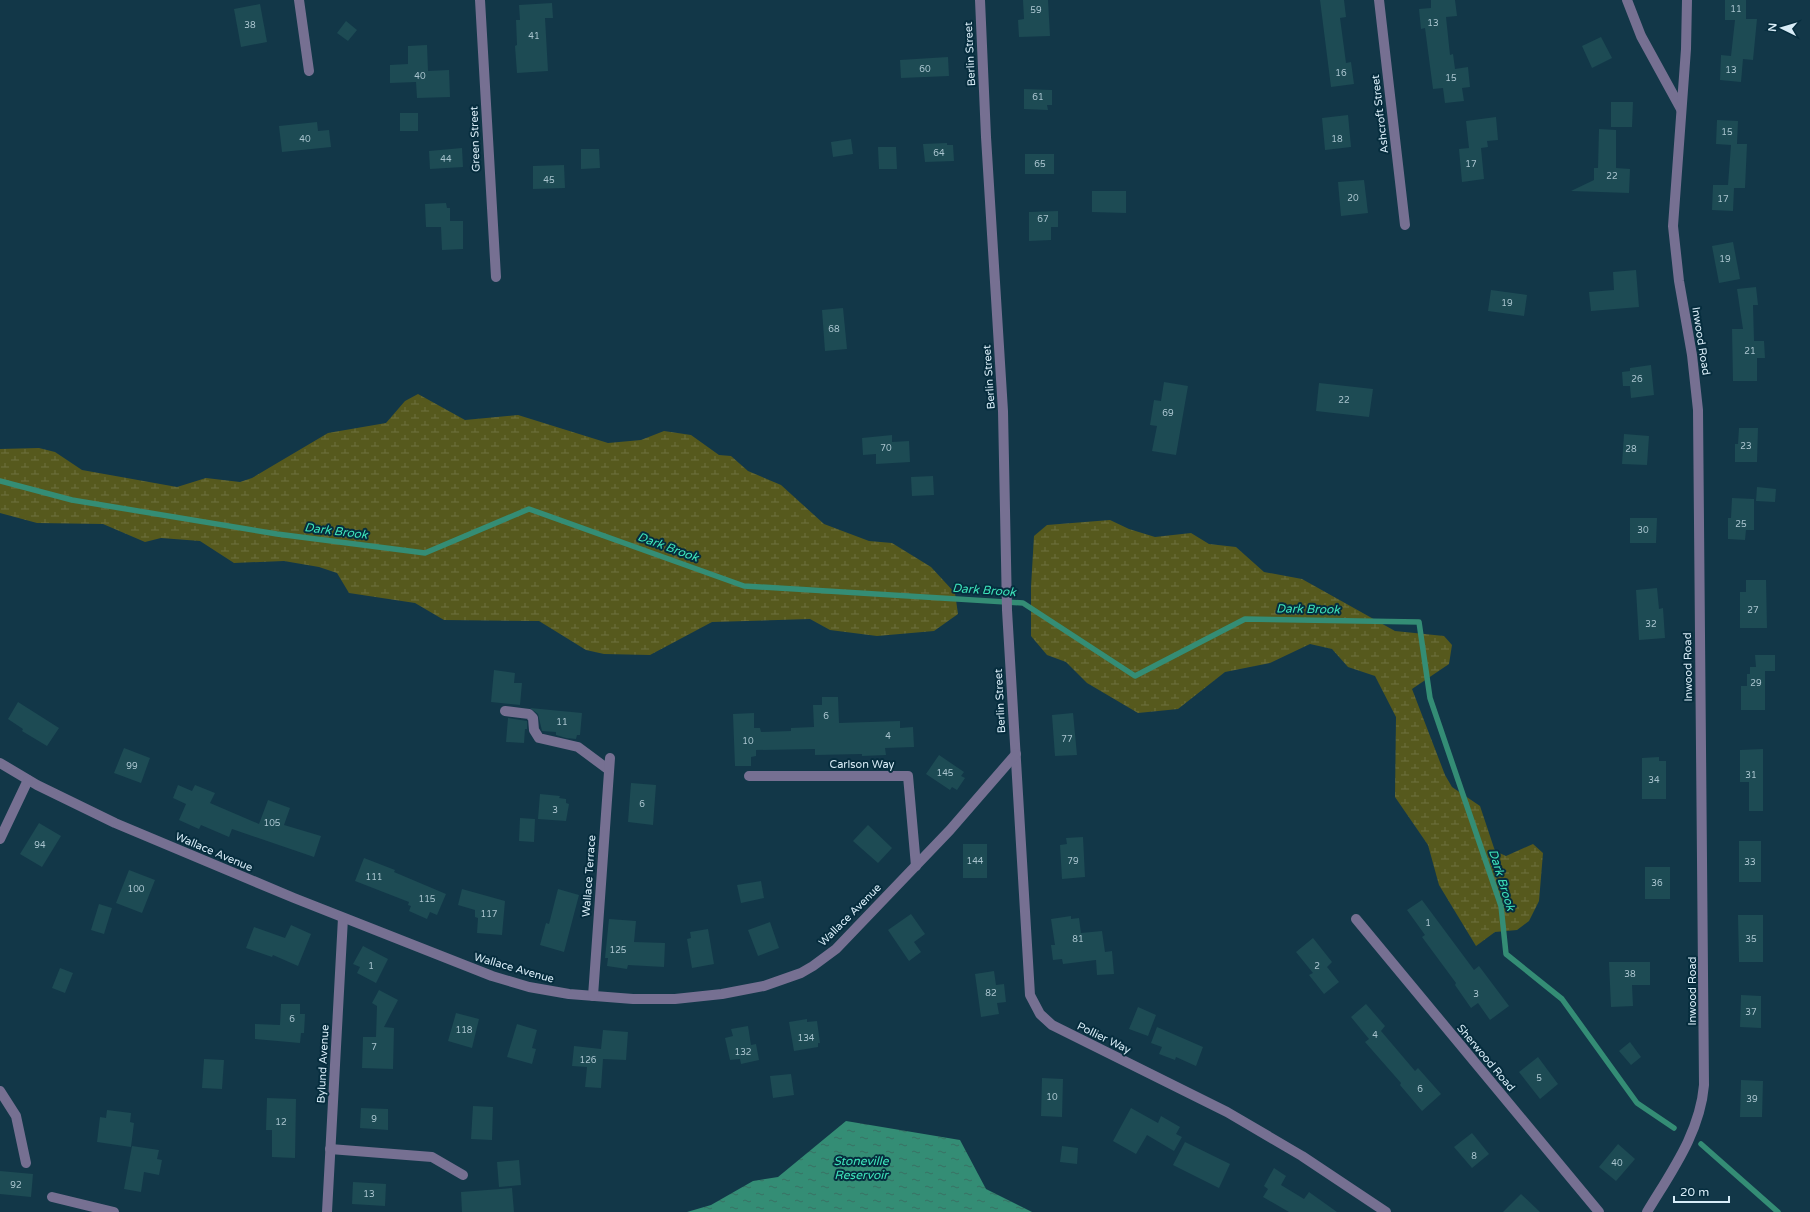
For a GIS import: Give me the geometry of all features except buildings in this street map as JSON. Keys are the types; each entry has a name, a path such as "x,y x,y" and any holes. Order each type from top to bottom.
{"street":[{"path":"299,0 309,71"},
{"name":"Green Street","path":"480,0 496,277"},
{"name":"Berlin Street","path":"980,0 986,137 1003,410 1007,596 1016,754"},
{"name":"Ashcroft Street","path":"1379,0 1406,225"},
{"path":"1627,0 1641,36 1681,109"},
{"name":"Inwood Road","path":"1647,1212 1691,1136 1702,1107 1704,1085 1698,410 1692,355 1679,281 1673,226 1686,49 1687,0"},
{"path":"505,711 528,714 533,718 534,730 539,738 578,747 609,770"},
{"name":"Wallace Avenue","path":"0,763 28,780 115,824 343,918 492,976 547,991 654,1000 699,998 745,990 789,978 813,966 836,949 916,866 950,830 1016,754"},
{"name":"Pollier Way","path":"1016,754 1028,980 1033,1002 1040,1014 1052,1025 1061,1030 1209,1103 1261,1132 1320,1168 1386,1212"},
{"name":"Wallace Terrace","path":"593,996 610,758"},
{"name":"Carlson Way","path":"749,776 908,776 916,866"},
{"path":"0,840 28,780"},
{"name":"Bylund Avenue","path":"327,1212 343,918"},
{"name":"Sherwood Road","path":"1356,919 1598,1212"},
{"path":"0,1091 16,1116 26,1163"},
{"path":"330,1149 432,1157 463,1175"},
{"path":"52,1197 114,1212"}],"green space":[{"path":"418,394 465,420 518,415 608,443 641,440 664,431 691,435 719,455 731,456 748,471 781,485 824,524 869,541 892,543 931,567 955,593 958,614 934,631 877,636 830,630 810,619 712,622 650,655 604,654 586,650 539,621 444,620 415,603 349,593 337,573 319,567 284,561 234,563 200,541 161,538 145,542 103,524 37,523 0,513 0,449 39,448 55,452 82,470 177,487 206,478 240,482 252,478 328,433 386,423 405,401"},
{"path":"1110,520 1129,529 1155,537 1191,533 1209,544 1236,547 1264,572 1302,579 1395,631 1444,636 1452,645 1449,664 1412,689 1445,775 1452,787 1480,806 1495,851 1506,856 1533,844 1543,853 1539,901 1529,921 1517,930 1495,932 1476,946 1439,885 1428,845 1395,797 1396,717 1375,676 1348,667 1332,649 1310,644 1270,663 1225,672 1178,709 1138,713 1087,683 1066,662 1047,655 1031,636 1031,587 1034,536 1047,525"}],"water":[{"name":"Stoneville Reservoir","path":"846,1121 960,1140 986,1189 1032,1212 687,1212 711,1205 753,1181 778,1177"}],"waterway":[{"name":"Dark Brook","path":"0,481 72,500 277,534 425,553 529,509 744,586 1023,603 1135,676 1245,619 1419,622 1430,698 1501,906 1506,954 1562,999 1637,1103 1674,1128"},
{"name":"Dark Brook","path":"1701,1144 1778,1212"}]}
